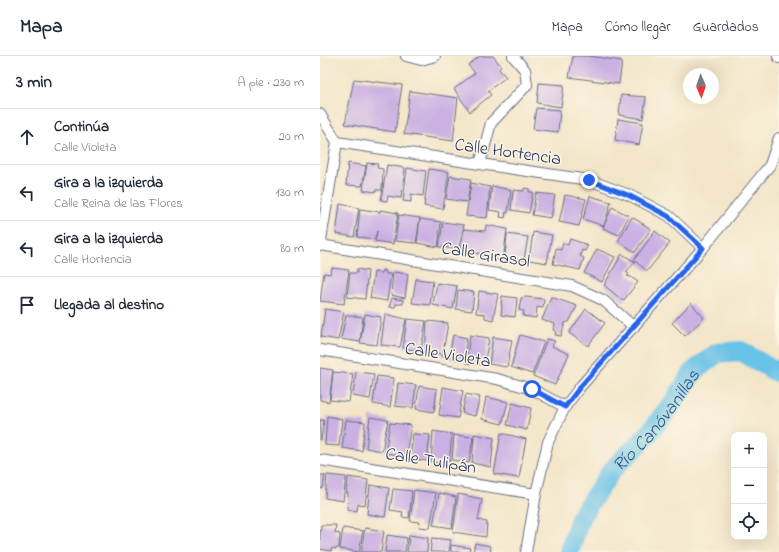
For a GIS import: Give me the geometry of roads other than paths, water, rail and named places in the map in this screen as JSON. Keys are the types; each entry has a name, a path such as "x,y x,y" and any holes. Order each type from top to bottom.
{"street":[{"path":"406,56 421,60 435,56"},
{"path":"480,164 491,123 527,85 525,70 514,56"},
{"path":"320,114 337,142 320,246"},
{"path":"526,552 536,494 548,442 565,407 580,387 703,248 770,165 779,138"},
{"name":"Calle Hortencia","path":"337,142 589,180 628,195 668,216 703,248"},
{"name":"Calle Girasol","path":"320,246 572,286 603,300 634,327"},
{"name":"Calle Violeta","path":"320,350 497,379 532,389 565,407"},
{"name":"Calle Tulipán","path":"320,460 536,494"}],"waterway":[{"name":"Río Canóvanillas","path":"569,552 581,516 612,470 647,436 675,400 694,371 717,353 741,351 779,373"}]}
